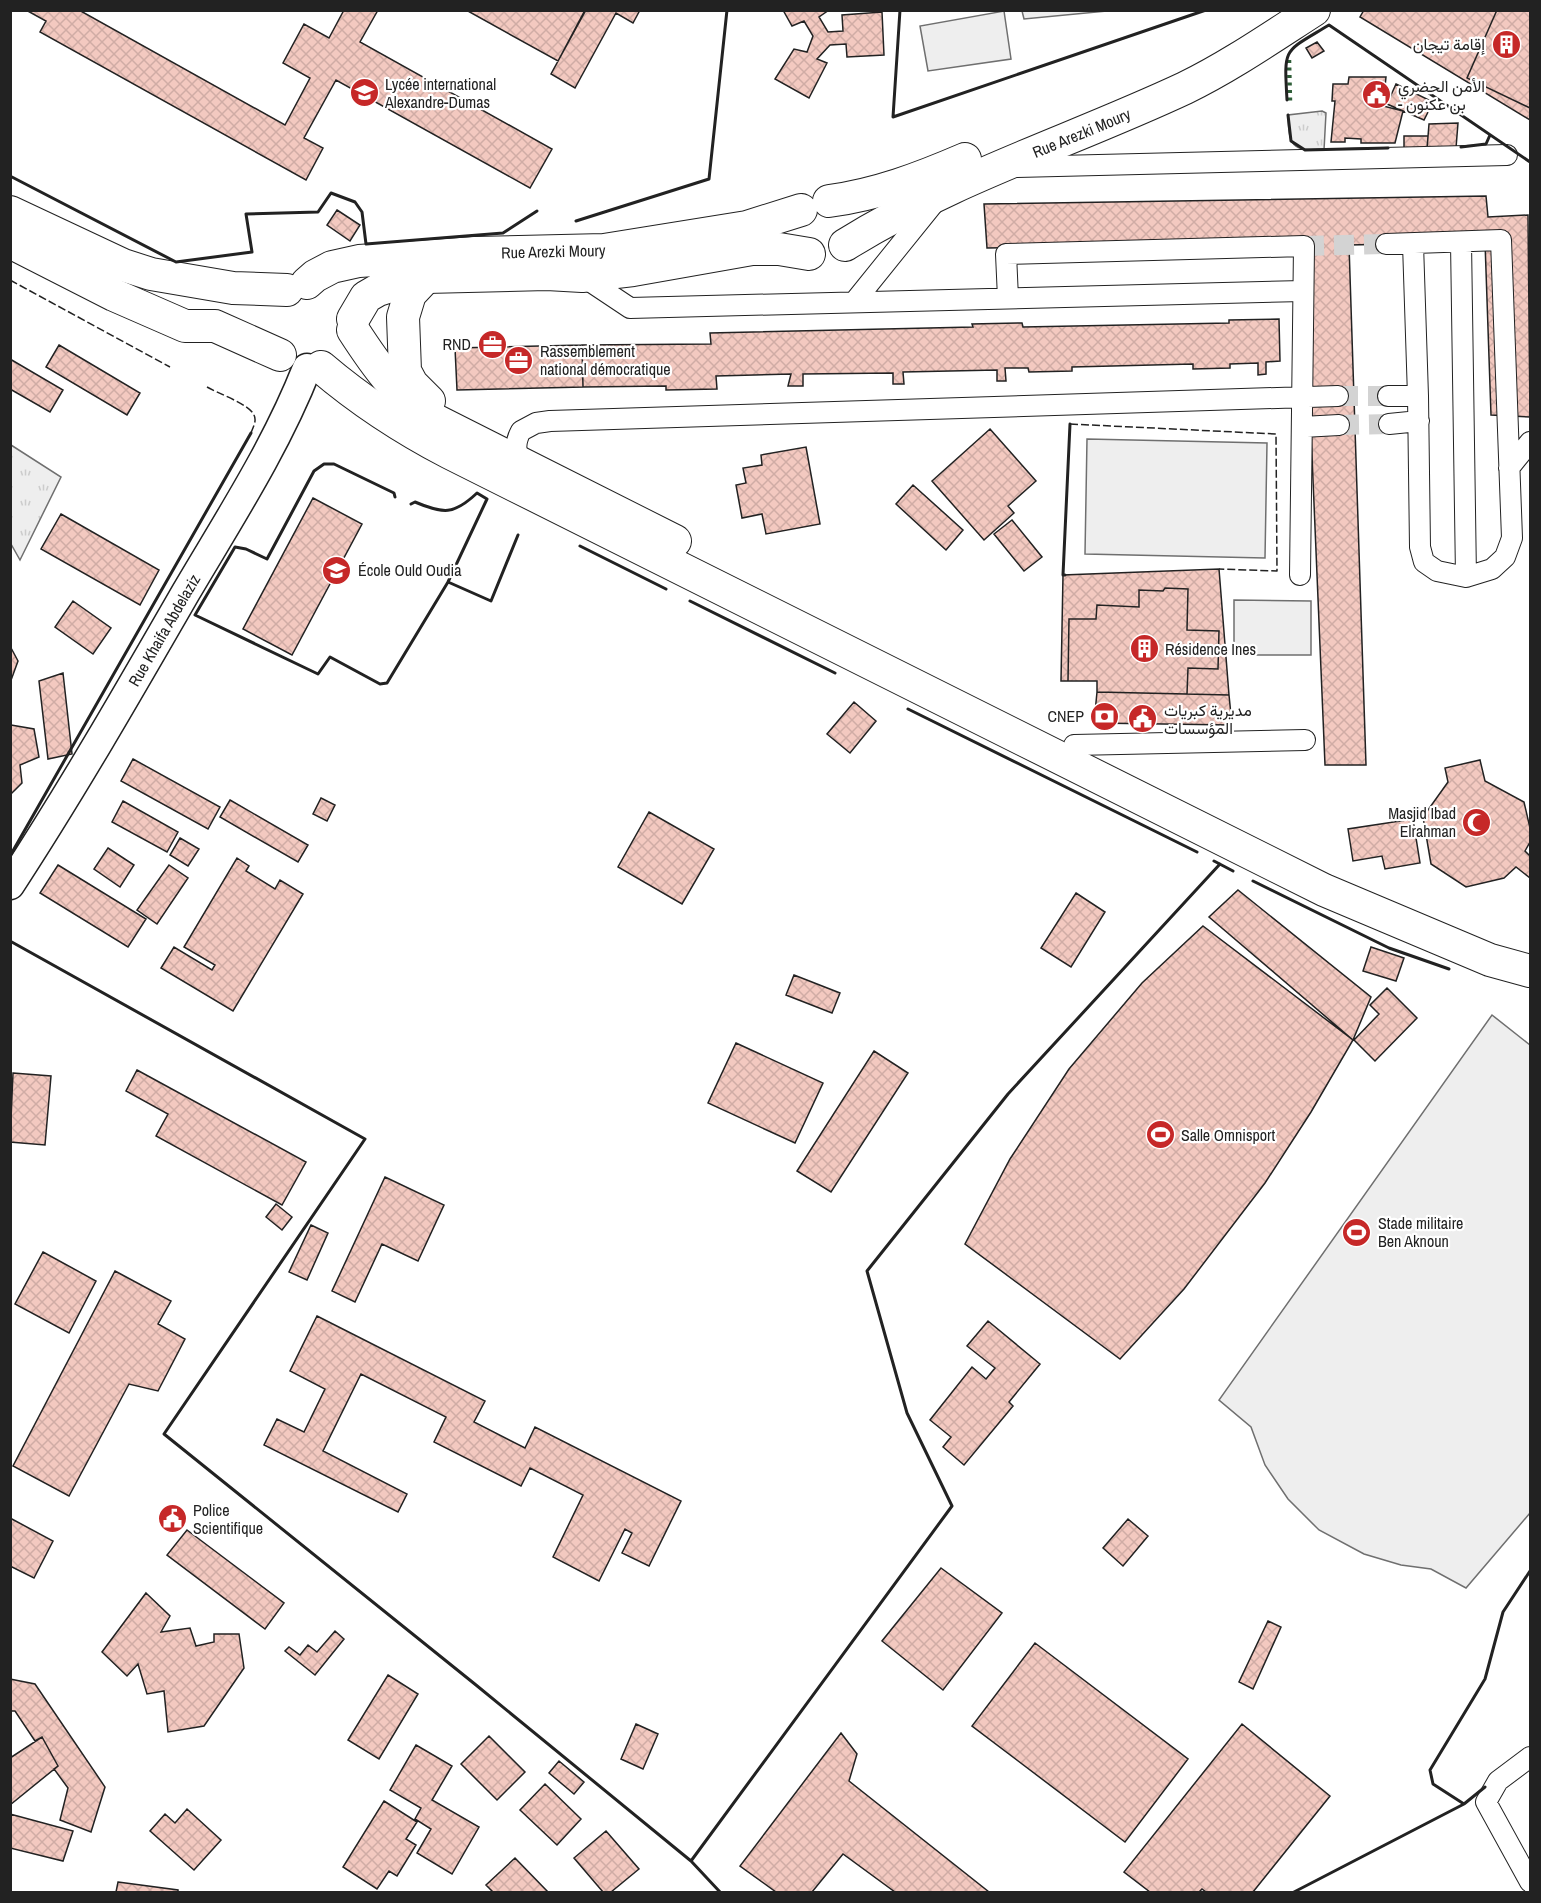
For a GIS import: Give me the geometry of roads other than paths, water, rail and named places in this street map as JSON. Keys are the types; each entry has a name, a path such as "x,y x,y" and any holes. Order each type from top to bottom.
{"main road":[{"name":"Rue Arezki Moury","path":"297,287 332,267 359,261 475,253 604,250 747,227 815,205 870,194 927,175 1173,70 1276,10"},
{"name":"Rue Arezki Moury","path":"846,245 905,210 949,189 1188,86 1226,66 1314,10"},
{"path":"838,204 849,219 850,237 846,245 833,255 825,257 810,254 803,249 795,234 796,217 815,205 838,204"},
{"path":"10,212 123,265 151,274 233,288 297,287 318,284 337,292 344,299 353,324 387,380 416,407 461,434 520,462 1296,859 1446,926 1530,954"},
{"path":"10,242 114,295 185,326 215,326 303,363 337,359 343,354 351,339 353,324"},
{"name":"Rue Arezki Moury","path":"353,324 366,297 378,290 426,277 547,274 582,276 633,270 752,249 779,249 810,254"},
{"path":"426,277 410,294 404,309 405,371 412,384 435,405 520,462"},
{"path":"297,287 275,303 269,321 271,339 385,417 450,453 1324,890 1480,957 1530,971"}],"street":[{"path":"1000,167 1507,155"},
{"path":"855,301 925,213 949,189"},
{"path":"1386,244 1501,240 1512,538 1505,557 1492,568 1466,578 1437,571 1424,562 1420,547 1419,421 1413,244"},
{"path":"1461,243 1466,578"},
{"path":"1008,298 1006,254 1304,246 1300,575"},
{"path":"582,276 630,308 1303,291"},
{"name":"Rue Khaifa Abdelaziz","path":"10,885 61,806 254,476 292,407 303,363"},
{"path":"520,462 516,444 521,431 528,425 550,421 1338,396"},
{"path":"1388,396 1418,396"},
{"path":"1389,424 1419,421"},
{"path":"1302,427 1339,425"},
{"path":"1509,468 1530,442"},
{"path":"1074,745 1305,740"},
{"path":"1530,1757 1498,1781 1486,1802 1530,1882"}],"tunnel":[{"path":"1304,246 1386,244"},
{"path":"1338,396 1388,396"},
{"path":"1339,425 1389,424"}],"place":[{"name":"إقامة تيجان","path":"1506,44"},
{"name":"Lycée international Alexandre-Dumas","path":"364,93"},
{"name":"الأمن الحضري - بن عكنون","path":"1377,95"},
{"name":"RND","path":"492,344"},
{"name":"Rassemblement national démocratique","path":"519,360"},
{"name":"École Ould Oudia","path":"337,570"},
{"name":"Résidence Ines","path":"1144,649"},
{"name":"CNEP","path":"1105,716"},
{"name":"مديرية كبريات المؤسسات","path":"1143,719"},
{"name":"Masjid Ibad Elrahman","path":"1477,822"},
{"name":"Salle Omnisport","path":"1160,1135"},
{"name":"Stade militaire Ben Aknoun","path":"1357,1232"},
{"name":"Police Scientifique","path":"172,1519"}]}
